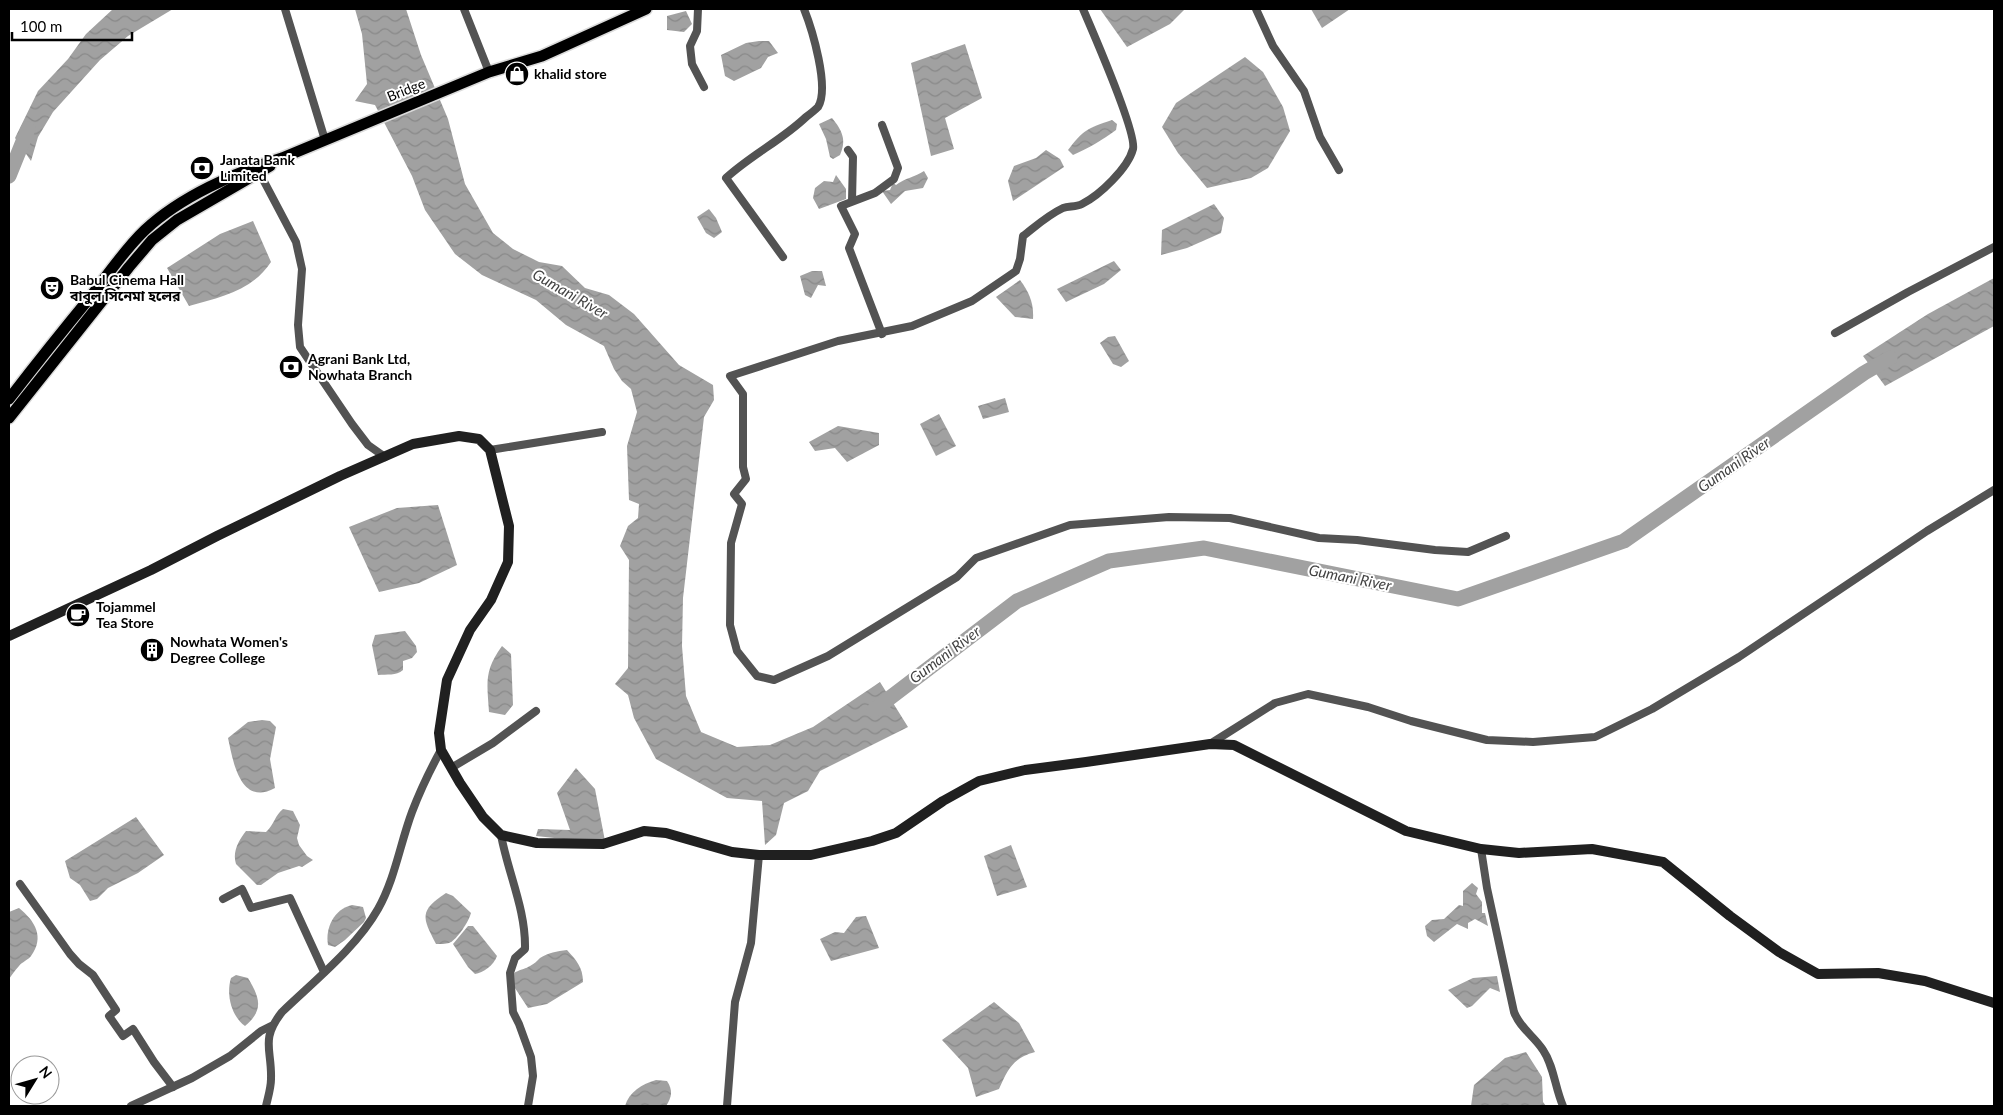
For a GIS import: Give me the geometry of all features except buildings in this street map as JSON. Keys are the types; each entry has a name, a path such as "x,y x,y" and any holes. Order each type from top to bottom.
{"main road":[{"name":"Bridge","path":"258,169 361,124 489,72 542,56 646,9"},
{"path":"9,399 145,230 170,211 200,193 258,169"},
{"path":"9,418 152,240 177,220 258,169"}],"street":[{"path":"285,9 325,140"},
{"path":"464,9 489,72"},
{"path":"698,9 697,31 690,46 692,64 704,86"},
{"path":"783,257 726,178 741,165 799,124 818,106 822,94 816,45 804,9"},
{"path":"1083,9 1114,85 1134,147 1126,166 1106,187 1082,204 1065,207 1048,217 1023,236 1020,259 1016,271 972,301 912,326 882,334 838,341 730,376 744,394 743,467 746,480 734,494 742,504 731,543 730,626 737,651 757,676 774,680 828,656 957,576 976,558 1070,525 1169,516 1230,518 1319,538 1357,540 1435,550 1468,552 1506,536"},
{"path":"1256,9 1273,46 1304,91 1320,137 1339,170"},
{"path":"882,125 898,168 894,179 875,192 841,206 855,234 849,248 882,334"},
{"path":"848,150 854,157 852,202"},
{"path":"258,169 296,242 302,269 298,325 300,347 368,445 385,457"},
{"path":"1835,333 1994,247"},
{"path":"490,450 602,432"},
{"path":"9,636 152,570 217,536 413,444 459,436 480,439 490,450 509,526 508,562 491,600 470,630 447,680 439,733 441,750 451,768 483,817 501,835 537,843 603,844 644,831 666,833 732,852 759,855 811,855 872,841 896,833 943,801 979,781 1025,770 1210,744 1234,745 1406,831 1481,849 1519,853 1592,849 1663,862 1730,916 1779,952 1818,974 1878,973 1925,981 1994,1003"},
{"path":"1210,744 1275,703 1308,694 1368,707 1411,721 1487,740 1533,742 1595,737 1652,709 1739,657 1828,600 1927,531 1994,490"},
{"path":"451,768 493,743 536,711"},
{"path":"131,1106 192,1078 230,1056 261,1031 271,1026 282,1012 362,933 379,908 398,860 411,813 441,750"},
{"path":"501,835 506,859 517,892 524,929 525,949 515,958 510,973 513,1012 531,1056 533,1076 528,1106"},
{"path":"1481,849 1487,888 1514,1012 1517,1020 1543,1050 1563,1106"},
{"path":"727,1106 735,1002 751,943 759,855"},
{"path":"20,884 70,954 93,975 116,1010 109,1016 124,1036 133,1029 173,1087"},
{"path":"223,899 242,889 251,908 290,898 324,972"},
{"path":"266,1106 271,1080 268,1047 271,1026"}],"water":[{"path":"113,9 173,9 128,36 100,60 53,112 38,137 31,161 15,138 38,91 68,59 86,34"},
{"path":"355,9 406,9 421,55 448,119 465,184 493,233 513,249 539,262 562,266 585,288 609,295 634,314 679,365 713,385 714,400 704,417 683,598 682,646 686,696 701,732 737,747 770,745 813,727 880,682 908,727 820,771 808,791 784,803 776,835 765,845 762,801 727,798 656,759 634,718 628,695 615,684 628,668 629,560 620,546 628,526 638,518 639,504 629,500 627,446 637,412 631,389 622,381 614,369 604,346 566,325 536,300 482,275 455,254 425,210 412,176 375,105 355,101 367,84 362,34"},
{"path":"1100,9 1185,9 1170,24 1127,47"},
{"path":"1311,9 1350,9 1322,28"},
{"path":"686,11 692,24 684,32 667,30 667,16"},
{"path":"769,41 778,53 768,57 761,68 734,81 725,76 721,55 746,43"},
{"path":"965,44 982,98 945,118 954,149 931,156 911,63"},
{"path":"1245,57 1263,72 1283,107 1290,131 1268,168 1251,178 1207,188 1178,153 1162,127 1176,103"},
{"path":"832,118 841,131 843,140 840,155 833,159 830,157 826,139 819,124"},
{"path":"1112,120 1117,124 1116,130 1111,134 1073,155 1068,150 1087,130"},
{"path":"1046,150 1060,159 1064,167 1013,201 1008,181 1014,166 1036,158"},
{"path":"924,171 928,178 923,188 905,191 891,204 882,191 890,190 893,183 896,185"},
{"path":"836,175 846,189 846,199 819,209 813,198 815,188 824,181 833,182"},
{"path":"1214,204 1224,218 1221,233 1187,248 1161,255 1162,230"},
{"path":"709,209 716,218 722,232 714,238 706,233 697,217"},
{"path":"253,221 271,262 255,280 234,292 189,306 167,268 220,234"},
{"path":"1114,261 1121,270 1104,284 1066,302 1057,289"},
{"path":"812,271 822,271 826,286 818,285 811,298 805,295 800,276"},
{"path":"1994,278 1994,326 1885,386 1863,356 1928,314"},
{"path":"1020,280 1030,298 1033,308 1033,319 1015,317 996,297"},
{"path":"1115,336 1129,361 1121,367 1113,364 1100,343 1108,337"},
{"path":"1005,398 1009,412 983,419 978,406"},
{"path":"939,414 956,446 936,456 920,424"},
{"path":"838,426 879,433 879,445 847,462 835,448 815,451 809,442"},
{"path":"438,505 457,565 419,583 379,592 349,527 397,508"},
{"path":"405,631 416,646 417,652 412,658 403,661 403,670 400,672 378,675 372,645 375,635"},
{"path":"502,646 511,654 513,705 505,715 489,712 488,693 489,670"},
{"path":"270,721 276,727 270,759 275,788 263,792 254,791 246,787 240,779 228,738 248,722"},
{"path":"576,768 595,789 605,841 591,842 536,836 538,829 570,830 557,793"},
{"path":"283,809 293,811 300,825 297,838 299,845 307,856 313,860 302,867 299,866 278,873 261,885 257,885 236,864 237,846 246,831 266,832"},
{"path":"136,817 164,855 138,873 108,888 97,899 90,901 80,885 70,878 65,861"},
{"path":"1011,845 1027,887 997,896 984,856"},
{"path":"1472,883 1478,888 1476,894 1482,902 1482,913 1485,913 1488,926 1475,919 1468,923 1468,929 1457,924 1434,942 1427,936 1425,926 1432,920 1444,919 1459,905 1463,906 1463,891"},
{"path":"446,893 453,896 471,913 468,921 456,938 448,943 436,944 428,927 426,915 431,905"},
{"path":"352,905 363,907 366,918 364,922 335,947 328,945 328,932 332,920 340,911"},
{"path":"19,908 30,918 38,936 31,956 20,965 9,979 9,912"},
{"path":"866,916 879,948 831,961 820,939 835,932 844,933 856,917"},
{"path":"468,926 473,926 497,956 488,968 475,974 468,967 453,944"},
{"path":"567,950 580,968 583,982 547,1004 528,1008 511,982 512,975 517,971 527,968 546,955"},
{"path":"236,975 248,978 257,998 258,1004 255,1015 245,1026 236,1017 231,1004 229,991 231,978"},
{"path":"1497,976 1500,992 1490,988 1472,1006 1467,1008 1448,990 1473,978"},
{"path":"994,1002 1019,1023 1035,1052 1028,1054 1012,1065 999,1089 976,1097 968,1068 942,1040"},
{"path":"1526,1052 1542,1077 1543,1102 1546,1106 1471,1106 1474,1085 1505,1058"},
{"path":"656,1080 667,1081 670,1087 671,1097 666,1106 625,1106 637,1089"}],"waterway":[{"path":"9,176 28,129"},
{"name":"Gumani River","path":"874,710 1017,601 1109,561 1204,548 1458,599 1624,541 1864,373 1890,358"}],"place":[{"name":"khalid store","path":"517,74"},
{"name":"Janata Bank Limited","path":"202,168"},
{"name":"Babul Cinema Hall বাবুল সিনেমা হলের","path":"52,288"},
{"name":"Agrani Bank Ltd, Nowhata Branch","path":"291,367"},
{"name":"Tojammel Tea Store","path":"78,615"},
{"name":"Nowhata Women's Degree College","path":"152,650"}]}
